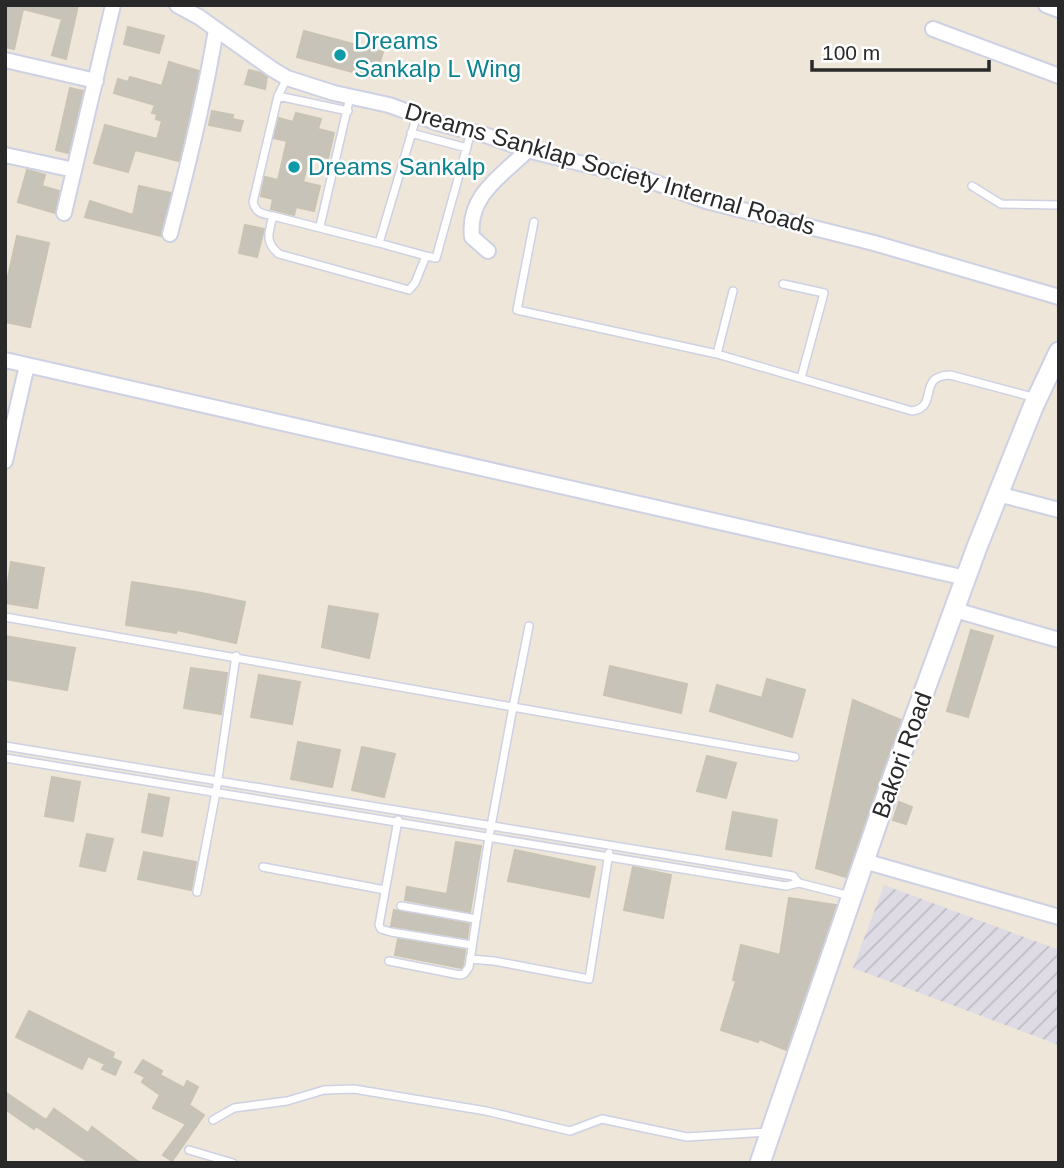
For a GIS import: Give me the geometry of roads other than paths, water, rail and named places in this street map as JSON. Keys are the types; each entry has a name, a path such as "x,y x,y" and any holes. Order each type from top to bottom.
{"street":[{"path":"64,213 113,5"},
{"name":"Dreams Sanklap Society Internal Roads","path":"177,5 287,78 349,104 389,105 528,150 648,180 706,201 874,243 1059,297"},
{"path":"1046,5 1059,10"},
{"path":"170,234 196,129 216,29"},
{"path":"933,29 1059,76"},
{"path":"5,60 96,81"},
{"path":"488,250 472,237 470,221 477,200 528,150"},
{"path":"5,155 74,170"},
{"name":"Bakori Road","path":"760,1163 894,774 966,578 1037,398 1059,352"},
{"path":"5,360 966,578"},
{"path":"5,461 27,365"},
{"path":"998,494 1059,510"},
{"path":"956,606 1059,631"},
{"path":"956,606 1059,640"},
{"path":"864,861 1059,917"}],"lane":[{"path":"287,78 278,96 253,202 260,213 320,226 436,258 471,131"},
{"path":"278,96 349,104 320,226"},
{"path":"379,243 416,115"},
{"path":"411,133 467,148"},
{"path":"972,186 1002,204 1059,205"},
{"path":"273,216 267,239 270,247 279,254 401,289 409,290 415,283 426,256"},
{"path":"534,222 517,310 717,354 912,411 920,410 925,404 933,380 939,376 950,375 1037,398"},
{"path":"783,284 824,293 801,378"},
{"path":"717,354 733,291"},
{"path":"5,617 795,757"},
{"path":"389,961 460,975 466,971 529,626"},
{"path":"197,891 216,792 236,656"},
{"path":"5,746 789,876 799,883 851,897"},
{"path":"5,758 790,887 799,883"},
{"path":"400,812 379,925 381,929 472,944"},
{"path":"470,959 495,961 589,979 611,845"},
{"path":"263,867 385,890"},
{"path":"401,906 476,919"},
{"path":"214,1120 234,1108 287,1101 338,1088 354,1088 486,1111 570,1131 602,1119 687,1137 769,1132"},
{"path":"189,1150 233,1163"}],"place":[{"name":"Dreams Sankalp L Wing","path":"340,55"},
{"name":"Dreams Sankalp","path":"294,167"}]}
